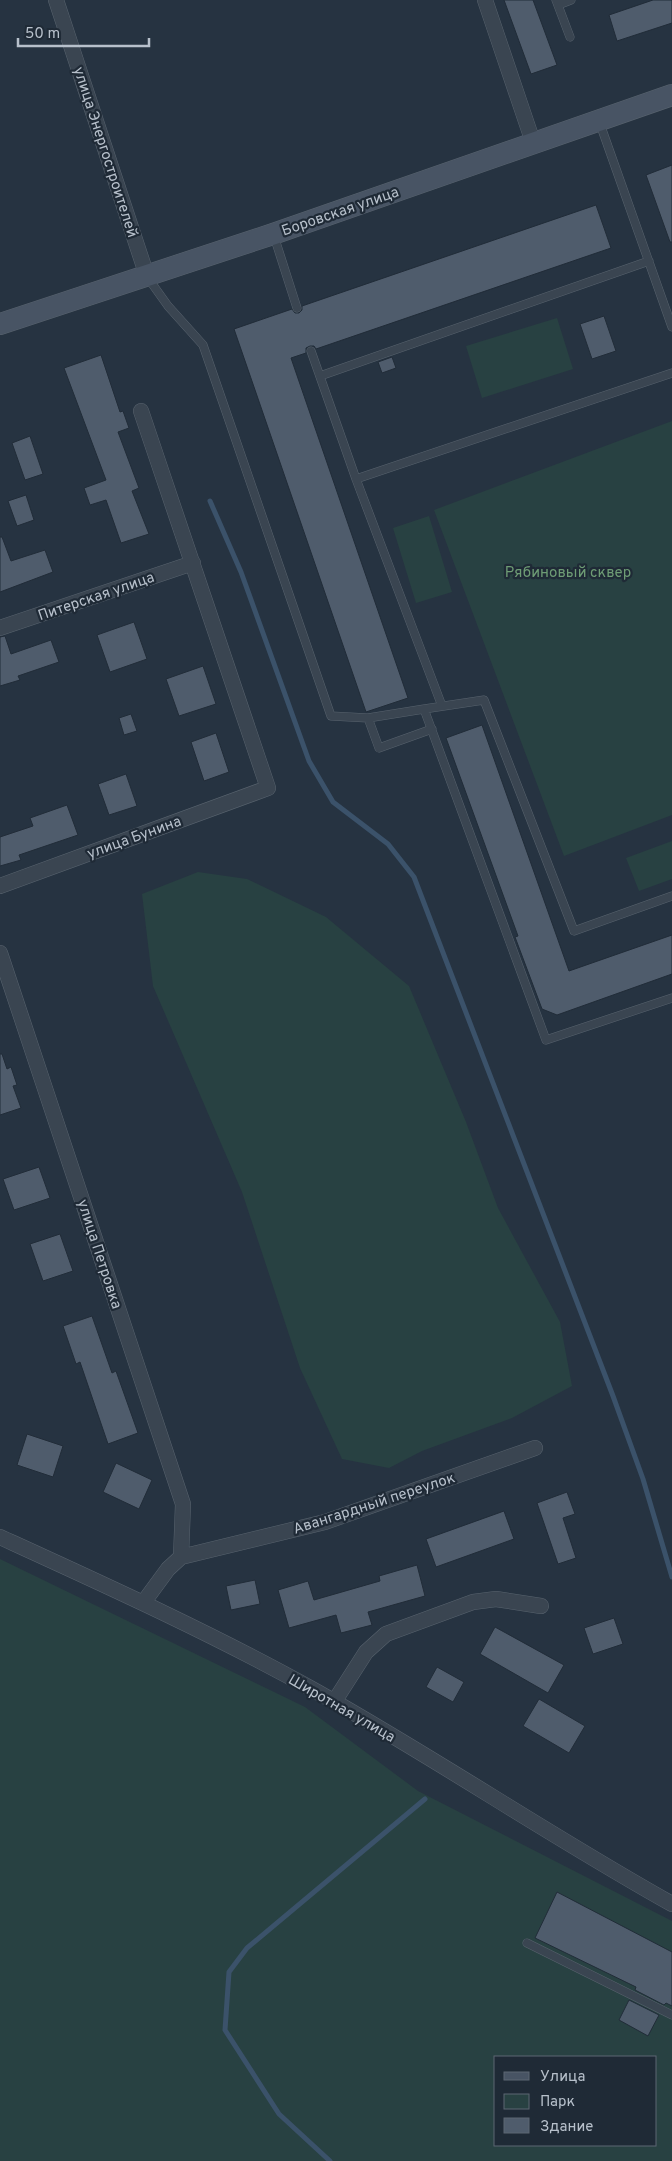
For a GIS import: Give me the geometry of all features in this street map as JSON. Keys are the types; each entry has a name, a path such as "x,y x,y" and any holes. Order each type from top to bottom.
{"street":[{"name":"улица Энергостроителей","path":"56,0 147,276"},
{"path":"484,0 533,142"},
{"name":"Боровская улица","path":"0,324 273,234 672,95"},
{"path":"141,411 193,563"},
{"name":"Питерская улица","path":"0,628 193,563"},
{"name":"улица Бунина","path":"0,886 268,788 193,563"},
{"name":"улица Петровка","path":"0,953 183,1504 181,1557"},
{"name":"Авангардный переулок","path":"181,1557 325,1522 536,1448"},
{"name":"Широтная улица","path":"0,1537 143,1603 312,1689 672,1904"},
{"path":"143,1603 168,1569 181,1557"},
{"path":"334,1702 366,1652 386,1634 473,1602 496,1599 541,1606"}],"lane":[{"path":"570,36 557,2 571,0"},
{"path":"599,119 672,327"},
{"path":"273,234 297,308"},
{"path":"320,376 649,261"},
{"path":"147,276 168,306 202,345 331,716 368,718 484,700 574,931 672,896"},
{"path":"311,351 356,479 442,706"},
{"path":"356,479 672,373"},
{"path":"424,709 546,1040 672,998"},
{"path":"368,718 379,748 432,729"},
{"path":"527,1943 672,2014"}],"green space":[{"path":"557,318 573,369 482,398 466,346"},
{"name":"Рябиновый сквер","path":"672,421 672,815 564,856 434,510"},
{"path":"429,516 452,592 416,603 393,528"},
{"path":"672,841 672,879 639,891 626,858"},
{"path":"198,872 247,879 326,917 409,986 466,1122 498,1208 560,1322 572,1386 512,1418 422,1451 389,1468 342,1459 300,1368 242,1192 153,986 142,894"},
{"path":"0,1559 305,1707 418,1791 672,1921 672,2161 0,2161"}],"building":[{"path":"504,0 533,0 557,65 531,74"},
{"path":"653,0 672,0 672,23 617,41 609,15"},
{"path":"672,165 672,242 670,242 646,175"},
{"path":"596,205 611,248 316,349 314,346 310,346 306,348 306,353 291,358 408,698 366,712 234,329 292,309 295,313 299,313 302,310 302,306"},
{"path":"604,316 616,351 592,359 580,324"},
{"path":"101,355 120,412 123,411 129,428 118,432 139,488 132,491 149,534 121,543 106,500 90,505 84,488 106,480 64,368"},
{"path":"392,357 396,368 382,373 378,362"},
{"path":"30,436 43,474 25,480 12,443"},
{"path":"26,495 34,520 17,526 8,501"},
{"path":"0,537 2,537 11,561 45,550 53,572 0,592"},
{"path":"134,622 147,659 110,672 97,635"},
{"path":"5,636 11,654 51,640 59,662 18,676 20,680 0,686 0,637"},
{"path":"203,666 216,704 179,716 166,679"},
{"path":"131,714 137,731 124,735 119,718"},
{"path":"482,725 569,971 672,935 672,974 557,1015 542,1009 515,937 518,936 446,738"},
{"path":"216,733 229,772 204,781 191,742"},
{"path":"126,774 137,806 109,815 98,784"},
{"path":"67,805 78,835 19,855 21,860 0,866 0,837 33,826 30,818"},
{"path":"0,1054 2,1054 7,1069 11,1067 17,1085 13,1086 21,1108 0,1115"},
{"path":"39,1167 50,1198 14,1210 3,1179"},
{"path":"60,1234 73,1271 43,1281 30,1244"},
{"path":"92,1316 112,1373 116,1371 138,1433 108,1444 80,1362 76,1364 63,1326"},
{"path":"27,1434 63,1446 53,1477 17,1465"},
{"path":"116,1463 152,1480 139,1509 103,1492"},
{"path":"567,1492 575,1514 563,1518 576,1558 558,1564 537,1503"},
{"path":"504,1511 514,1539 436,1567 426,1539"},
{"path":"417,1565 425,1596 368,1612 372,1625 341,1633 336,1615 289,1628 278,1590 308,1581 314,1600 380,1581 379,1576"},
{"path":"255,1580 260,1604 231,1610 226,1586"},
{"path":"614,1618 623,1644 593,1654 584,1628"},
{"path":"495,1627 564,1665 548,1693 480,1654"},
{"path":"437,1667 464,1682 453,1702 426,1687"},
{"path":"539,1699 585,1726 569,1753 523,1726"},
{"path":"557,1892 672,1952 672,2006 666,2003 664,2005 635,1990 636,1987 535,1938"},
{"path":"629,2000 659,2015 648,2036 619,2020"}],"waterway":[{"path":"210,501 241,572 309,761 333,802 388,844 414,877 613,1396 643,1479 672,1577"},
{"path":"330,2161 279,2114 225,2030 229,1972 247,1948 425,1799"}]}
